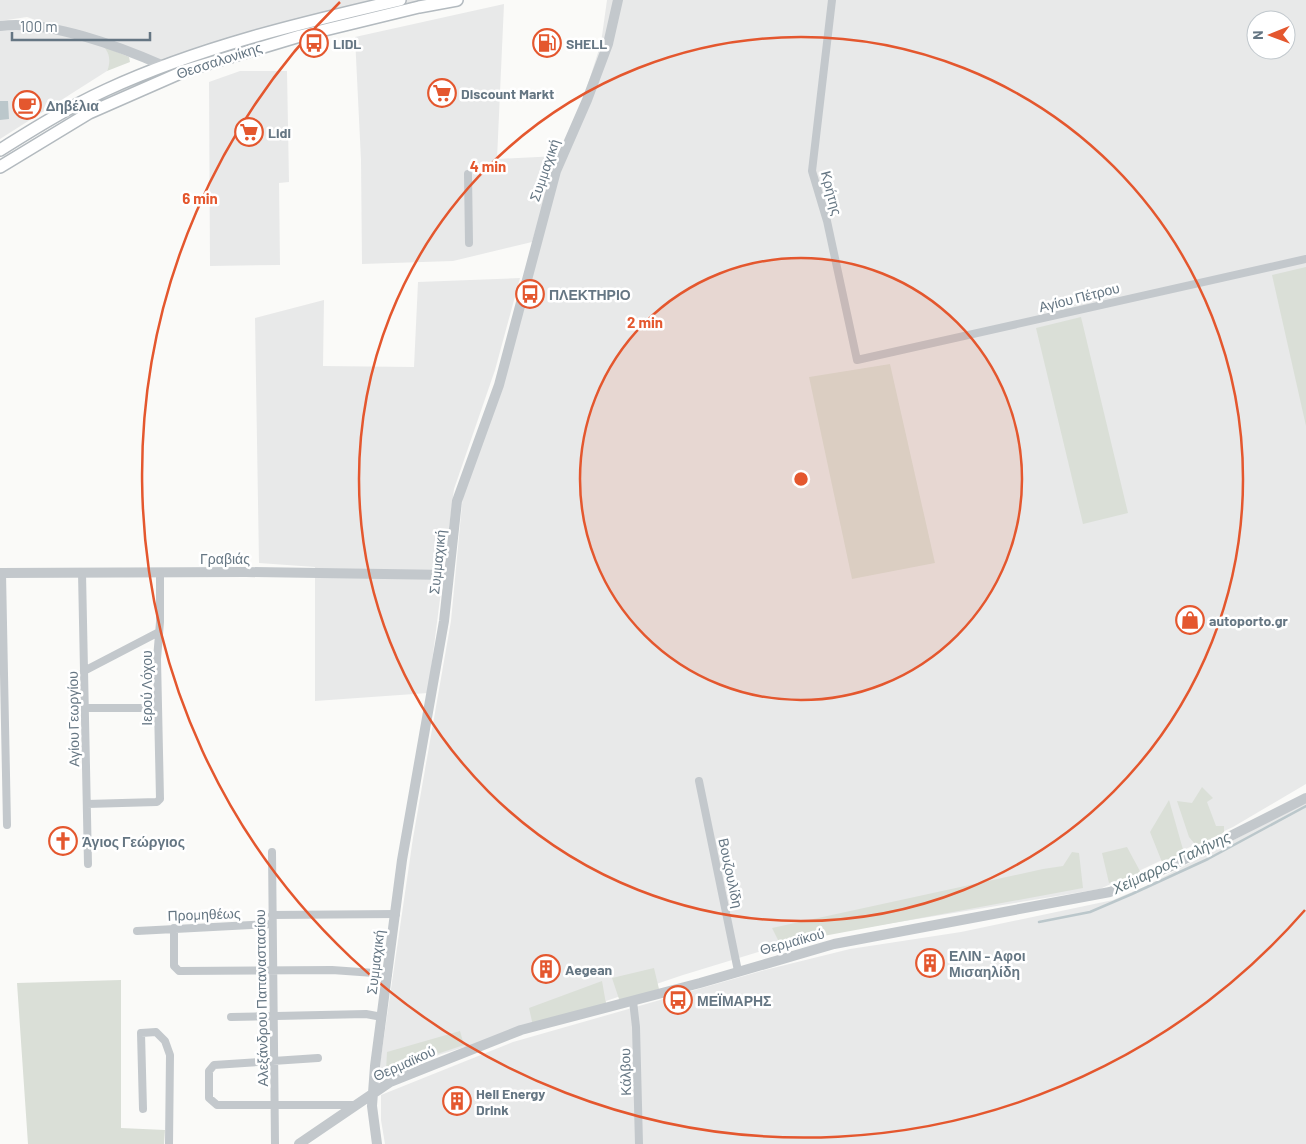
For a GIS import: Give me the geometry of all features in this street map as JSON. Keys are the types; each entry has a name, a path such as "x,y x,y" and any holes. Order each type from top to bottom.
{"main road":[{"name":"Θεσσαλονίκης","path":"0,150 77,104 164,66 300,24 400,0"},
{"name":"Θεσσαλονίκης","path":"0,167 89,113 186,70 300,36 419,7 457,0"}],"street":[{"name":"Κρήτης","path":"832,0 812,171 828,221 857,360"},
{"name":"Συμμαχική","path":"377,1144 373,1120 373,1092 382,1018 411,804 436,676 460,488 494,400 556,171 587,100 608,44 618,1"},
{"path":"0,26 24,24 66,33 118,47 164,66"},
{"path":"468,174 469,243"},
{"name":"Αγίου Πέτρου","path":"857,360 1306,259"},
{"path":"1,573 7,825"},
{"name":"Γραβιάς","path":"1,573 449,575"},
{"name":"Αγίου Γεωργίου","path":"82,573 88,864"},
{"name":"Ιερού Λόχου","path":"87,804 157,802 160,799 158,708 160,573"},
{"path":"84,671 159,632"},
{"path":"85,708 158,708"},
{"name":"Βουζουλίδη","path":"699,781 738,971"},
{"name":"Θερμαϊκού","path":"300,1144 390,1082 421,1068 521,1030 842,942 1110,892 1169,867 1305,798"},
{"name":"Αλεξάνδρου Παπαναστασίου","path":"272,852 274,1144"},
{"path":"272,915 396,914"},
{"name":"Προμηθέως","path":"137,931 272,924"},
{"path":"174,928 176,969 179,971 332,970 388,974"},
{"name":"Κάλβου","path":"633,1000 636,1021 639,1144"},
{"path":"231,1017 366,1014 382,1018"},
{"path":"143,1109 141,1033 156,1032 166,1040 170,1055 168,1144"},
{"path":"318,1058 214,1064 209,1071 208,1094 212,1102 217,1105 355,1105"}],"shaded area":[{"path":"0,0 426,0 335,20 172,68 27,17 0,21"},
{"path":"607,0 1306,0 1306,784 1233,827 1100,889 807,937 683,975 606,1001 606,1004 386,1071 379,1071 413,838 451,621 463,494 601,43"},
{"path":"504,4 497,159 558,156 532,242 453,261 362,264 361,160 355,37"},
{"name":"Δηβέλια","path":"35,28 103,46 107,50 111,62 107,71 0,139 0,29"},
{"path":"103,46 129,57 130,62 107,71 109,58"},
{"name":"Lidl","path":"240,71 287,71 289,182 279,183 280,265 210,266 209,82"},
{"path":"0,101 8,101 9,119 0,120"},
{"path":"1306,267 1306,426 1272,275"},
{"path":"520,278 495,370 454,489 428,693 315,701 315,567 259,563 255,318 324,300 323,366 414,367 418,282"},
{"path":"1081,317 1128,513 1083,524 1036,328"},
{"path":"890,364 935,563 852,579 809,377"},
{"path":"1202,787 1213,798 1207,802 1216,826 1224,826 1224,832 1199,849 1189,837 1177,801 1192,803"},
{"path":"1169,800 1184,853 1162,862 1150,832"},
{"path":"1306,802 1306,1144 385,1144 381,1120 381,1095 513,1042 765,970 850,949 961,932 1113,900 1146,886"},
{"path":"1127,847 1141,873 1109,883 1102,853"},
{"path":"1072,852 1079,853 1083,888 780,944 772,928 1063,866"},
{"path":"654,968 659,989 620,1002 612,978"},
{"path":"121,980 121,1128 165,1130 164,1144 28,1144 17,983"},
{"path":"602,981 606,1004 533,1026 529,1008"},
{"path":"460,1031 464,1045 386,1071 387,1052"}],"waterway":[{"name":"Χείμαρρος Γαλήνης","path":"1039,922 1090,912 1132,894 1208,859 1306,806"}],"place":[{"name":"LIDL","path":"314,43"},
{"name":"SHELL","path":"547,43"},
{"name":"Discount Markt","path":"442,93"},
{"name":"Δηβέλια","path":"27,105"},
{"name":"Lidl","path":"249,132"},
{"name":"ΠΛΕΚΤΗΡΙΟ","path":"530,294"},
{"name":"autoporto.gr","path":"1190,620"},
{"name":"Άγιος Γεώργιος","path":"63,841"},
{"name":"ΕΛΙΝ - Αφοι Μισαηλίδη","path":"930,963"},
{"name":"Aegean","path":"546,969"},
{"name":"ΜΕΪΜΑΡΗΣ","path":"678,1000"},
{"name":"Hell Energy Drink","path":"457,1101"}]}
